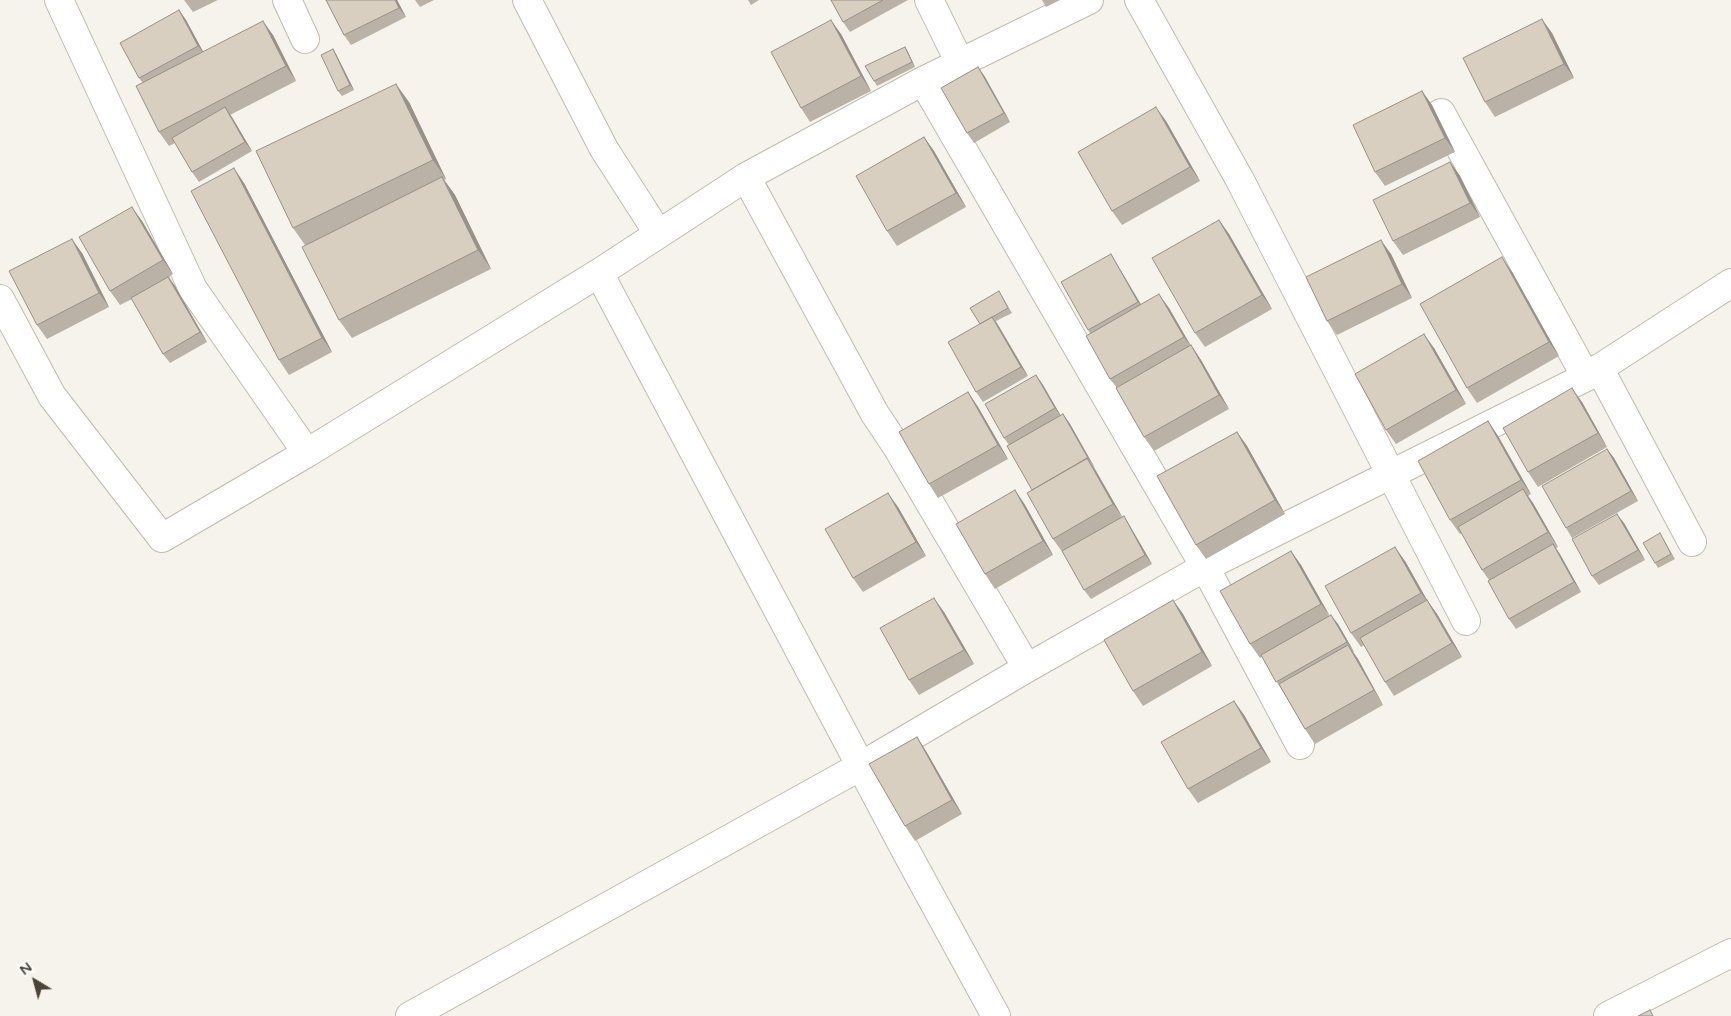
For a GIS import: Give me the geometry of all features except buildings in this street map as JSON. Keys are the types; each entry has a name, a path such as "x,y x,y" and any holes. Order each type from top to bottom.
{"street":[{"path":"59,0 193,289 307,453"},
{"path":"287,0 305,39"},
{"path":"527,0 604,149 658,233"},
{"path":"928,0 960,63"},
{"path":"0,298 52,396 162,538 307,453 599,273 746,177 923,81 1089,0"},
{"path":"1139,0 1240,180 1466,621"},
{"path":"923,81 1204,567 1300,745"},
{"path":"1441,113 1692,542"},
{"path":"746,177 875,414 897,446 1027,668"},
{"path":"599,273 860,766 996,1016"},
{"path":"410,1016 860,766 1204,567 1592,372 1731,283"},
{"path":"1608,1016 1731,953"}]}
